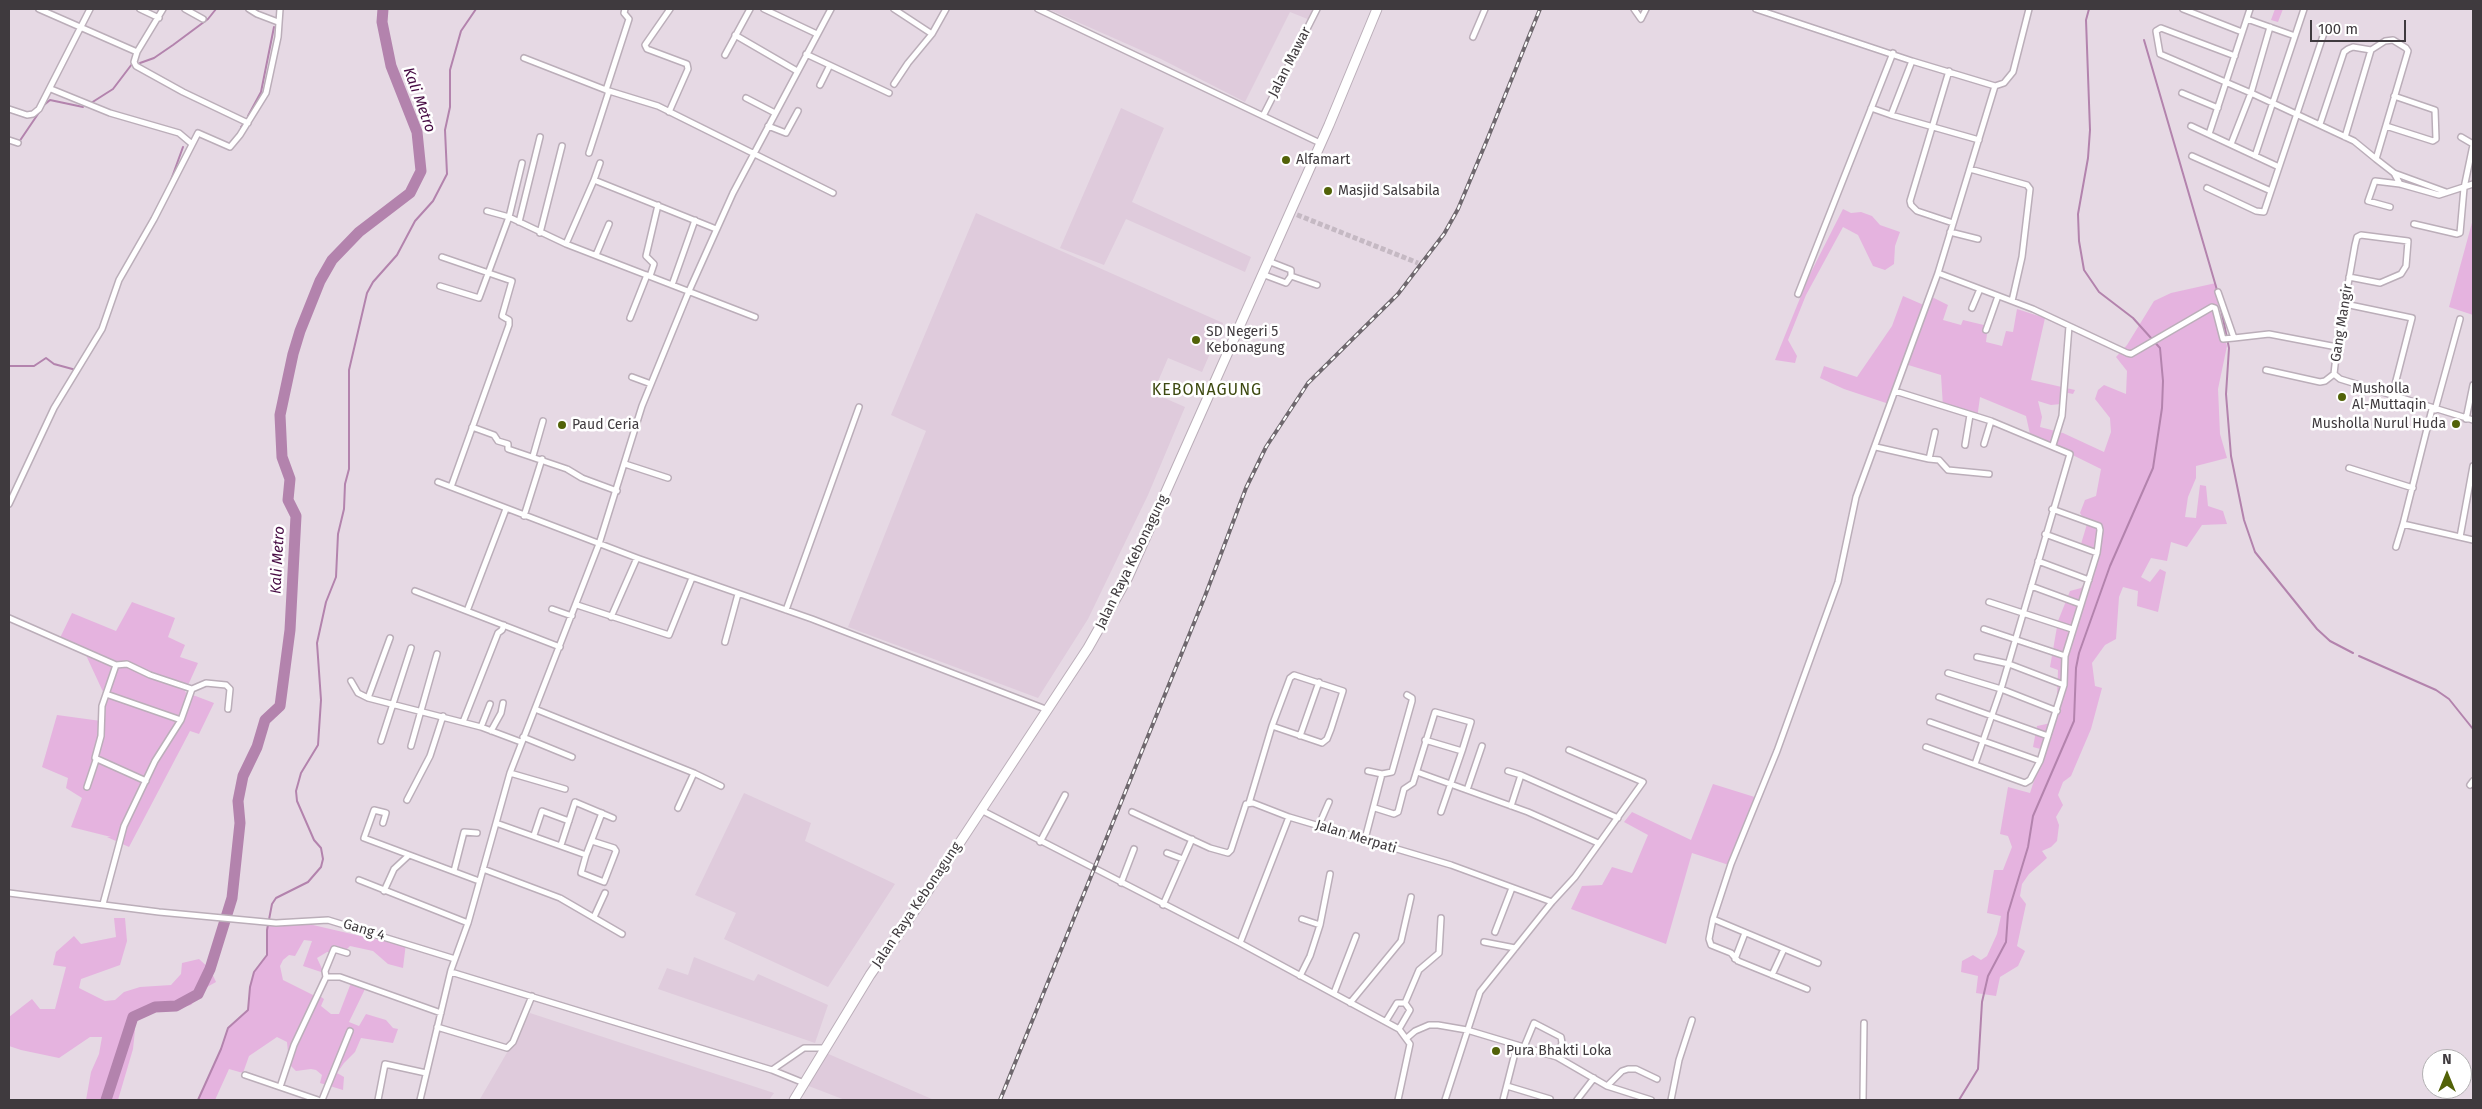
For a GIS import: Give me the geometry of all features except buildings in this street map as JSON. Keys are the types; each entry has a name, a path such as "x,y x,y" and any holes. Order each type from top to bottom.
{"highway":[{"name":"Jalan Raya Kebonagung","path":"794,1100 870,975 1088,648 1128,577 1320,143 1377,9"}],"street":[{"path":"39,9 137,52"},
{"path":"9,109 27,115 36,113 51,89 90,9"},
{"path":"140,9 159,18"},
{"path":"163,9 137,52 134,62 136,66 183,92 248,123"},
{"path":"186,9 203,19"},
{"path":"250,9 256,14 278,22"},
{"path":"9,504 54,408 75,370 102,329 119,280 154,220 198,133 230,147 248,123 267,91 278,37 280,9"},
{"path":"589,153 629,19 624,13 625,9"},
{"path":"670,9 645,45 647,49 686,64 688,69 670,112"},
{"path":"725,55 750,9"},
{"path":"764,9 817,34"},
{"path":"420,1100 454,960 468,923 510,773 577,605 617,491 651,384 716,229 752,153 831,9"},
{"path":"894,9 932,34"},
{"path":"894,84 908,63 932,34 946,9"},
{"path":"1038,9 1320,143"},
{"name":"Jalan Mawar","path":"1263,116 1317,9"},
{"path":"1473,37 1485,9"},
{"path":"1634,9 1641,19 1646,9"},
{"path":"1756,9 1893,53 1912,61 1995,86 2004,83 2010,77 2015,67 2029,9"},
{"path":"2183,9 2242,32"},
{"path":"2209,134 2250,9"},
{"path":"2255,156 2304,9"},
{"path":"2247,19 2295,36"},
{"path":"2231,144 2250,93 2270,27"},
{"path":"2235,56 2160,28 2156,31 2160,54 2320,124 2361,145 2394,174 2400,184"},
{"path":"2207,188 2262,212 2266,208 2324,34"},
{"path":"735,35 796,72"},
{"path":"2345,137 2371,50 2385,41 2393,40 2408,51 2376,158"},
{"path":"2320,124 2344,52 2353,47 2371,50"},
{"path":"1798,294 1893,53"},
{"path":"806,54 829,67 886,93"},
{"path":"524,58 607,90 658,106 833,193"},
{"path":"1892,115 1912,61"},
{"path":"820,85 829,67"},
{"path":"1949,72 1910,203 1918,212 1953,223"},
{"path":"1806,989 1735,959 1731,953 1711,945 1713,920 1731,864 1777,751 1838,582 1856,497 1876,447 1938,272 1995,86"},
{"path":"51,89 110,114 182,134 192,144"},
{"path":"2182,93 2218,108"},
{"path":"2386,126 2432,141 2436,139 2435,110 2394,96"},
{"path":"746,98 774,113"},
{"path":"1871,108 1979,140"},
{"path":"768,126 786,132 798,111"},
{"path":"2192,126 2279,167"},
{"path":"519,222 540,136"},
{"path":"2414,224 2459,234 2463,215 2464,188 2473,145 2461,137"},
{"path":"9,140 18,143"},
{"path":"540,233 562,146"},
{"path":"2192,156 2271,191"},
{"path":"440,286 478,298 509,218 522,163"},
{"path":"566,244 600,163"},
{"path":"1970,169 2027,185 2030,188 2022,257 2012,302"},
{"path":"2394,174 2405,176 2446,192"},
{"path":"2400,184 2405,176"},
{"path":"594,180 716,229"},
{"path":"2390,207 2368,201 2373,183 2378,180 2434,194 2464,188 2473,184"},
{"path":"630,318 654,264 646,256 658,205"},
{"path":"487,211 519,222 566,244 756,317"},
{"path":"672,285 695,220"},
{"path":"596,255 609,224"},
{"path":"1950,232 1978,239"},
{"name":"Gang Mangir","path":"2349,277 2385,283 2401,274 2406,269 2408,240 2361,235 2357,237 2349,277 2337,347 2334,374 2340,379 2473,420"},
{"path":"442,257 512,281 502,316 510,322 451,487"},
{"path":"1262,274 1286,283 1291,276 1291,270 1268,261"},
{"path":"1938,272 2069,326 2127,354 2135,352 2213,307 2229,339"},
{"path":"1291,276 1317,285"},
{"path":"1972,308 1980,289"},
{"path":"2218,292 2229,339"},
{"path":"1986,330 1998,296"},
{"path":"2345,304 2412,318 2392,396"},
{"path":"2396,547 2460,319"},
{"path":"2053,445 2062,416 2069,326"},
{"path":"2229,339 2269,334 2337,347"},
{"path":"2266,370 2320,382 2326,382 2334,374"},
{"path":"632,377 651,384"},
{"path":"2466,418 2473,385"},
{"path":"1895,391 1991,421 2069,451 2070,455 2052,509 2009,664 1975,764"},
{"path":"786,610 859,407"},
{"path":"1965,445 1970,415"},
{"path":"533,456 543,421"},
{"path":"1984,444 1991,421"},
{"path":"472,427 494,436 498,441 508,444 508,448 542,459 617,491"},
{"path":"1929,459 1935,432"},
{"path":"1876,447 1939,460 1948,470 1989,474"},
{"path":"524,516 542,459"},
{"path":"625,464 668,478"},
{"path":"2460,537 2473,466"},
{"path":"2349,468 2413,488"},
{"path":"438,482 637,558 786,610 1048,710"},
{"path":"467,611 506,509"},
{"path":"1926,747 2026,783 2040,761 2064,685 2065,656 2097,553 2100,527 2052,509"},
{"path":"2403,524 2473,540"},
{"path":"2045,534 2097,553"},
{"path":"611,617 637,558"},
{"path":"2038,561 2089,580"},
{"path":"577,605 669,635 692,578"},
{"path":"2031,586 2080,604"},
{"path":"415,591 560,647"},
{"path":"725,642 738,594"},
{"path":"1990,602 2072,629"},
{"path":"552,609 572,616"},
{"path":"9,618 116,665 119,663 127,664 150,675 192,689 206,683 226,685 230,689 228,709"},
{"path":"463,722 498,633 503,630 504,625"},
{"path":"1984,629 2065,656"},
{"path":"368,698 390,638"},
{"path":"381,740 411,648"},
{"path":"411,746 420,710 438,654"},
{"path":"1977,657 2009,664 2064,685"},
{"path":"87,787 96,760 95,756 101,730 102,706 116,665"},
{"path":"1948,673 2001,689 2057,711"},
{"path":"1132,812 1228,853 1231,850 1242,815 1249,803 1272,726 1290,678 1294,675 1343,691 1331,729 1322,743 1272,726"},
{"path":"350,681 358,693 368,698 443,716 572,757"},
{"path":"1300,736 1319,682"},
{"path":"103,904 119,838 130,811 181,720 192,689"},
{"path":"106,694 181,720"},
{"path":"1368,771 1382,774 1392,772 1412,701 1412,698 1407,695"},
{"path":"1939,697 1992,714 2048,736"},
{"path":"491,731 501,713 503,703"},
{"path":"481,727 490,704"},
{"path":"535,708 694,773 721,786"},
{"path":"1375,808 1397,813 1404,789 1412,784 1417,772 1433,714 1439,712 1471,722 1441,812"},
{"path":"406,800 430,756 443,716"},
{"path":"1930,722 2040,761"},
{"path":"1425,740 1462,751"},
{"path":"1467,790 1482,746"},
{"path":"1445,1100 1480,992 1552,902 1575,877 1643,782 1569,750"},
{"path":"96,760 146,781"},
{"path":"1508,771 1618,818"},
{"path":"1417,772 1511,806 1598,843"},
{"path":"510,773 565,789"},
{"path":"678,808 694,773"},
{"path":"1365,839 1375,808 1382,774"},
{"path":"1511,806 1521,775"},
{"path":"1040,842 1065,795"},
{"path":"561,845 575,802 613,818"},
{"path":"1319,825 1329,802"},
{"name":"Jalan Merpati","path":"1249,803 1289,817 1451,865 1552,902"},
{"path":"383,823 386,813 374,810 364,838 479,881"},
{"path":"981,810 1040,842 1240,943 1399,1029 1408,1038 1410,1052 1398,1100"},
{"path":"534,836 542,811 569,821"},
{"path":"592,841 616,850 605,882 581,873 586,855 602,812"},
{"path":"1240,943 1289,817"},
{"path":"496,823 586,855"},
{"path":"454,871 464,832 477,833"},
{"path":"1163,905 1192,839"},
{"path":"1121,882 1134,849"},
{"path":"1167,852 1183,860"},
{"path":"384,891 394,868 408,856"},
{"path":"483,869 546,892 622,934"},
{"path":"1300,976 1310,956 1320,925 1330,874"},
{"path":"359,880 468,923"},
{"path":"1495,932 1512,888"},
{"name":"Gang 4","path":"9,893 223,918 271,922 328,920 454,960"},
{"path":"594,917 605,894"},
{"path":"1350,1003 1401,941 1412,897"},
{"path":"1405,1003 1419,970 1439,953 1441,918"},
{"path":"1302,919 1320,925"},
{"path":"1713,920 1818,963"},
{"path":"1735,959 1745,933"},
{"path":"1334,993 1356,936"},
{"path":"1484,942 1515,948"},
{"path":"1772,975 1784,949"},
{"path":"280,1087 294,1045 326,977 325,971 334,950 347,954"},
{"path":"451,971 772,1070 804,1083"},
{"path":"326,977 340,978 441,1014"},
{"path":"437,1027 508,1048 532,996"},
{"path":"1386,1021 1397,1003 1405,1003"},
{"path":"1399,1029 1410,1010 1405,1003"},
{"path":"1671,1100 1692,1020"},
{"path":"1524,1047 1534,1023 1561,1037 1557,1058"},
{"path":"1863,1100 1864,1023"},
{"path":"1408,1038 1415,1030 1428,1025 1438,1024 1467,1030 1557,1058 1605,1084 1651,1100"},
{"path":"322,1100 350,1031"},
{"path":"1503,1100 1518,1045"},
{"path":"772,1070 804,1048 824,1048"},
{"path":"378,1100 385,1064 426,1072"},
{"path":"1605,1084 1622,1071 1628,1069 1636,1069 1657,1079"},
{"path":"245,1075 318,1100"},
{"path":"1580,1097 1594,1078"},
{"path":"1507,1086 1550,1099"}],"shaded area":[{"path":"1048,9 1315,9 1310,20 1290,12 1245,102 1161,59"},
{"path":"2275,9 2283,9 2278,22 2271,20"},
{"path":"1121,108 1164,128 1132,202 1251,257 1245,272 1126,219 1104,265 1060,248"},
{"path":"1843,209 1851,213 1861,212 1872,216 1880,225 1900,232 1895,246 1894,264 1885,270 1873,266 1858,235 1843,227 1806,295 1788,340 1797,356 1795,363 1775,360 1809,276"},
{"path":"976,213 1223,323 1202,372 1168,358 1153,393 1185,407 1148,495 1088,619 1038,698 848,627 926,431 891,415"},
{"path":"2473,219 2473,315 2449,307"},
{"path":"2216,283 2221,327 2227,346 2218,389 2220,434 2227,458 2196,466 2196,478 2188,497 2185,517 2196,518 2200,485 2206,486 2208,506 2223,511 2227,524 2202,525 2187,547 2171,542 2167,561 2151,558 2141,577 2150,582 2160,569 2166,572 2158,612 2137,606 2138,591 2123,587 2119,597 2116,639 2105,645 2092,663 2095,686 2102,688 2091,729 2071,776 2063,782 2058,795 2063,805 2056,817 2059,825 2057,841 2051,847 2042,851 2047,858 2029,874 2022,884 2020,896 2026,904 2017,946 2025,951 2018,966 2000,977 1996,996 1976,993 1978,976 1961,972 1962,961 1973,955 1981,960 1987,956 1997,934 2001,916 1987,913 1994,870 2003,870 2012,847 2008,836 2000,834 2008,787 2030,793 2044,750 2033,747 2037,726 2056,722 2058,670 2050,667 2058,621 2070,591 2081,588 2090,575 2094,556 2081,544 2087,524 2080,513 2085,500 2096,496 2101,469 2030,434 2026,416 1980,397 1977,419 1943,407 1941,375 1905,364 1899,390 1892,405 1844,389 1820,378 1824,366 1857,377 1892,326 1903,296 1926,306 1930,296 1948,305 1943,320 1961,325 1963,320 1988,326 1986,342 2002,346 2006,331 2013,332 2017,309 2045,318 2031,380 2075,390 2073,394 2063,392 2061,404 2051,405 2038,401 2042,417 2040,427 2063,433 2104,452 2111,432 2110,418 2095,399 2098,390 2104,385 2126,394 2127,371 2116,357 2127,345 2154,301 2171,293"},
{"path":"132,602 175,618 168,637 185,645 180,657 198,663 185,692 214,703 199,734 190,731 129,847 107,837 111,837 71,827 82,798 66,788 68,778 42,767 57,715 101,721 104,694 85,653 58,642 72,613 116,631"},
{"path":"1713,784 1761,799 1732,866 1692,853 1666,944 1571,909 1582,886 1602,885 1612,867 1632,873 1648,835 1624,822 1632,812 1691,840"},
{"path":"744,793 811,823 805,841 895,884 828,987 724,939 736,913 695,895"},
{"path":"114,918 125,918 127,941 120,965 81,979 79,988 105,1001 115,1000 124,992 140,987 171,985 181,974 182,963 199,959 210,969 216,982 207,987 191,1005 175,1009 155,1007 133,1017 135,1030 133,1049 118,1100 86,1100 91,1072 99,1054 102,1037 90,1037 59,1058 21,1050 9,1046 9,1017 32,999 40,1009 55,1009 66,967 53,965 56,952 74,936 81,944 116,937"},
{"path":"268,922 313,925 373,939 406,943 403,968 388,964 373,951 350,946 343,953 327,952 317,958 324,973 303,966 312,941 304,940 295,956 289,955 280,966 283,980 317,997 317,994 324,999 321,1006 331,1014 339,1014 351,983 365,989 349,1022 359,1026 366,1014 386,1020 393,1028 398,1029 393,1043 361,1038 355,1052 337,1073 344,1077 343,1090 320,1083 322,1075 316,1070 296,1071 285,1060 288,1053 287,1042 277,1037 249,1056 243,1073 229,1069 215,1100 198,1100 221,1049 228,1028 248,1009 250,987 254,972 267,955"},
{"path":"694,957 754,981 758,974 828,1005 815,1043 658,989 667,968 688,975"},
{"path":"530,1013 774,1093 769,1100 480,1099"},
{"path":"824,1052 934,1100 845,1100 806,1085"}],"waterway":[{"path":"140,63 154,58 173,45 208,19 216,9"},
{"name":"Kali Metro","path":"106,1100 133,1017 155,1007 176,1006 198,994 210,969 232,898 240,823 238,801 243,776 257,747 265,720 280,706 290,630 296,516 288,500 290,479 282,457 280,415 300,331 320,281 332,260 359,232 410,193 421,171 417,132 391,66 382,22 383,9"},
{"path":"198,1100 221,1049 228,1028 248,1010 250,987 254,972 267,955 267,930 272,904 276,898 308,882 321,867 323,859 321,848 314,840 297,801 296,791 301,773 318,745 321,700 317,643 326,602 336,577 338,534 344,509 345,484 349,469 349,370 367,293 373,282 397,255 415,221 433,201 447,174 445,130 450,107 450,70 461,31 476,9"},
{"path":"1959,1100 1978,1069 1982,1002 1988,976 2006,942 2008,913 2028,847 2033,816 2074,721 2076,668 2079,653 2110,566 2153,468 2162,408 2163,381 2160,348 2133,318 2099,292 2084,270 2079,241 2078,214 2088,158 2090,130 2086,20 2089,9"},
{"path":"248,116 261,92 274,27"},
{"path":"2144,40 2217,290"},
{"path":"91,103 113,89 132,64"},
{"path":"44,105 50,100 83,107"},
{"path":"19,142 40,111"},
{"path":"241,127 244,123"},
{"path":"171,180 183,147"},
{"path":"2220,304 2229,348 2226,394 2231,456 2244,520 2255,552 2317,629 2330,641 2353,653"},
{"path":"9,366 34,366 46,358 54,364 76,370"},
{"path":"2359,656 2436,690 2449,699 2473,729"}],"tunnel":[{"path":"1290,212 1418,263"}],"railway":[{"path":"1000,1100 1205,596 1246,488 1266,447 1308,383 1398,294 1444,234 1458,209 1540,9"}],"place":[{"name":"Alfamart","path":"1286,160"},
{"name":"Masjid Salsabila","path":"1328,191"},
{"name":"SD Negeri 5 Kebonagung","path":"1196,340"},
{"name":"Musholla Al-Muttaqin","path":"2342,397"},
{"name":"Musholla Nurul Huda","path":"2456,424"},
{"name":"Paud Ceria","path":"562,425"},
{"name":"Pura Bhakti Loka","path":"1496,1051"}],"district":[{"name":"KEBONAGUNG","path":"1207,391"}]}
